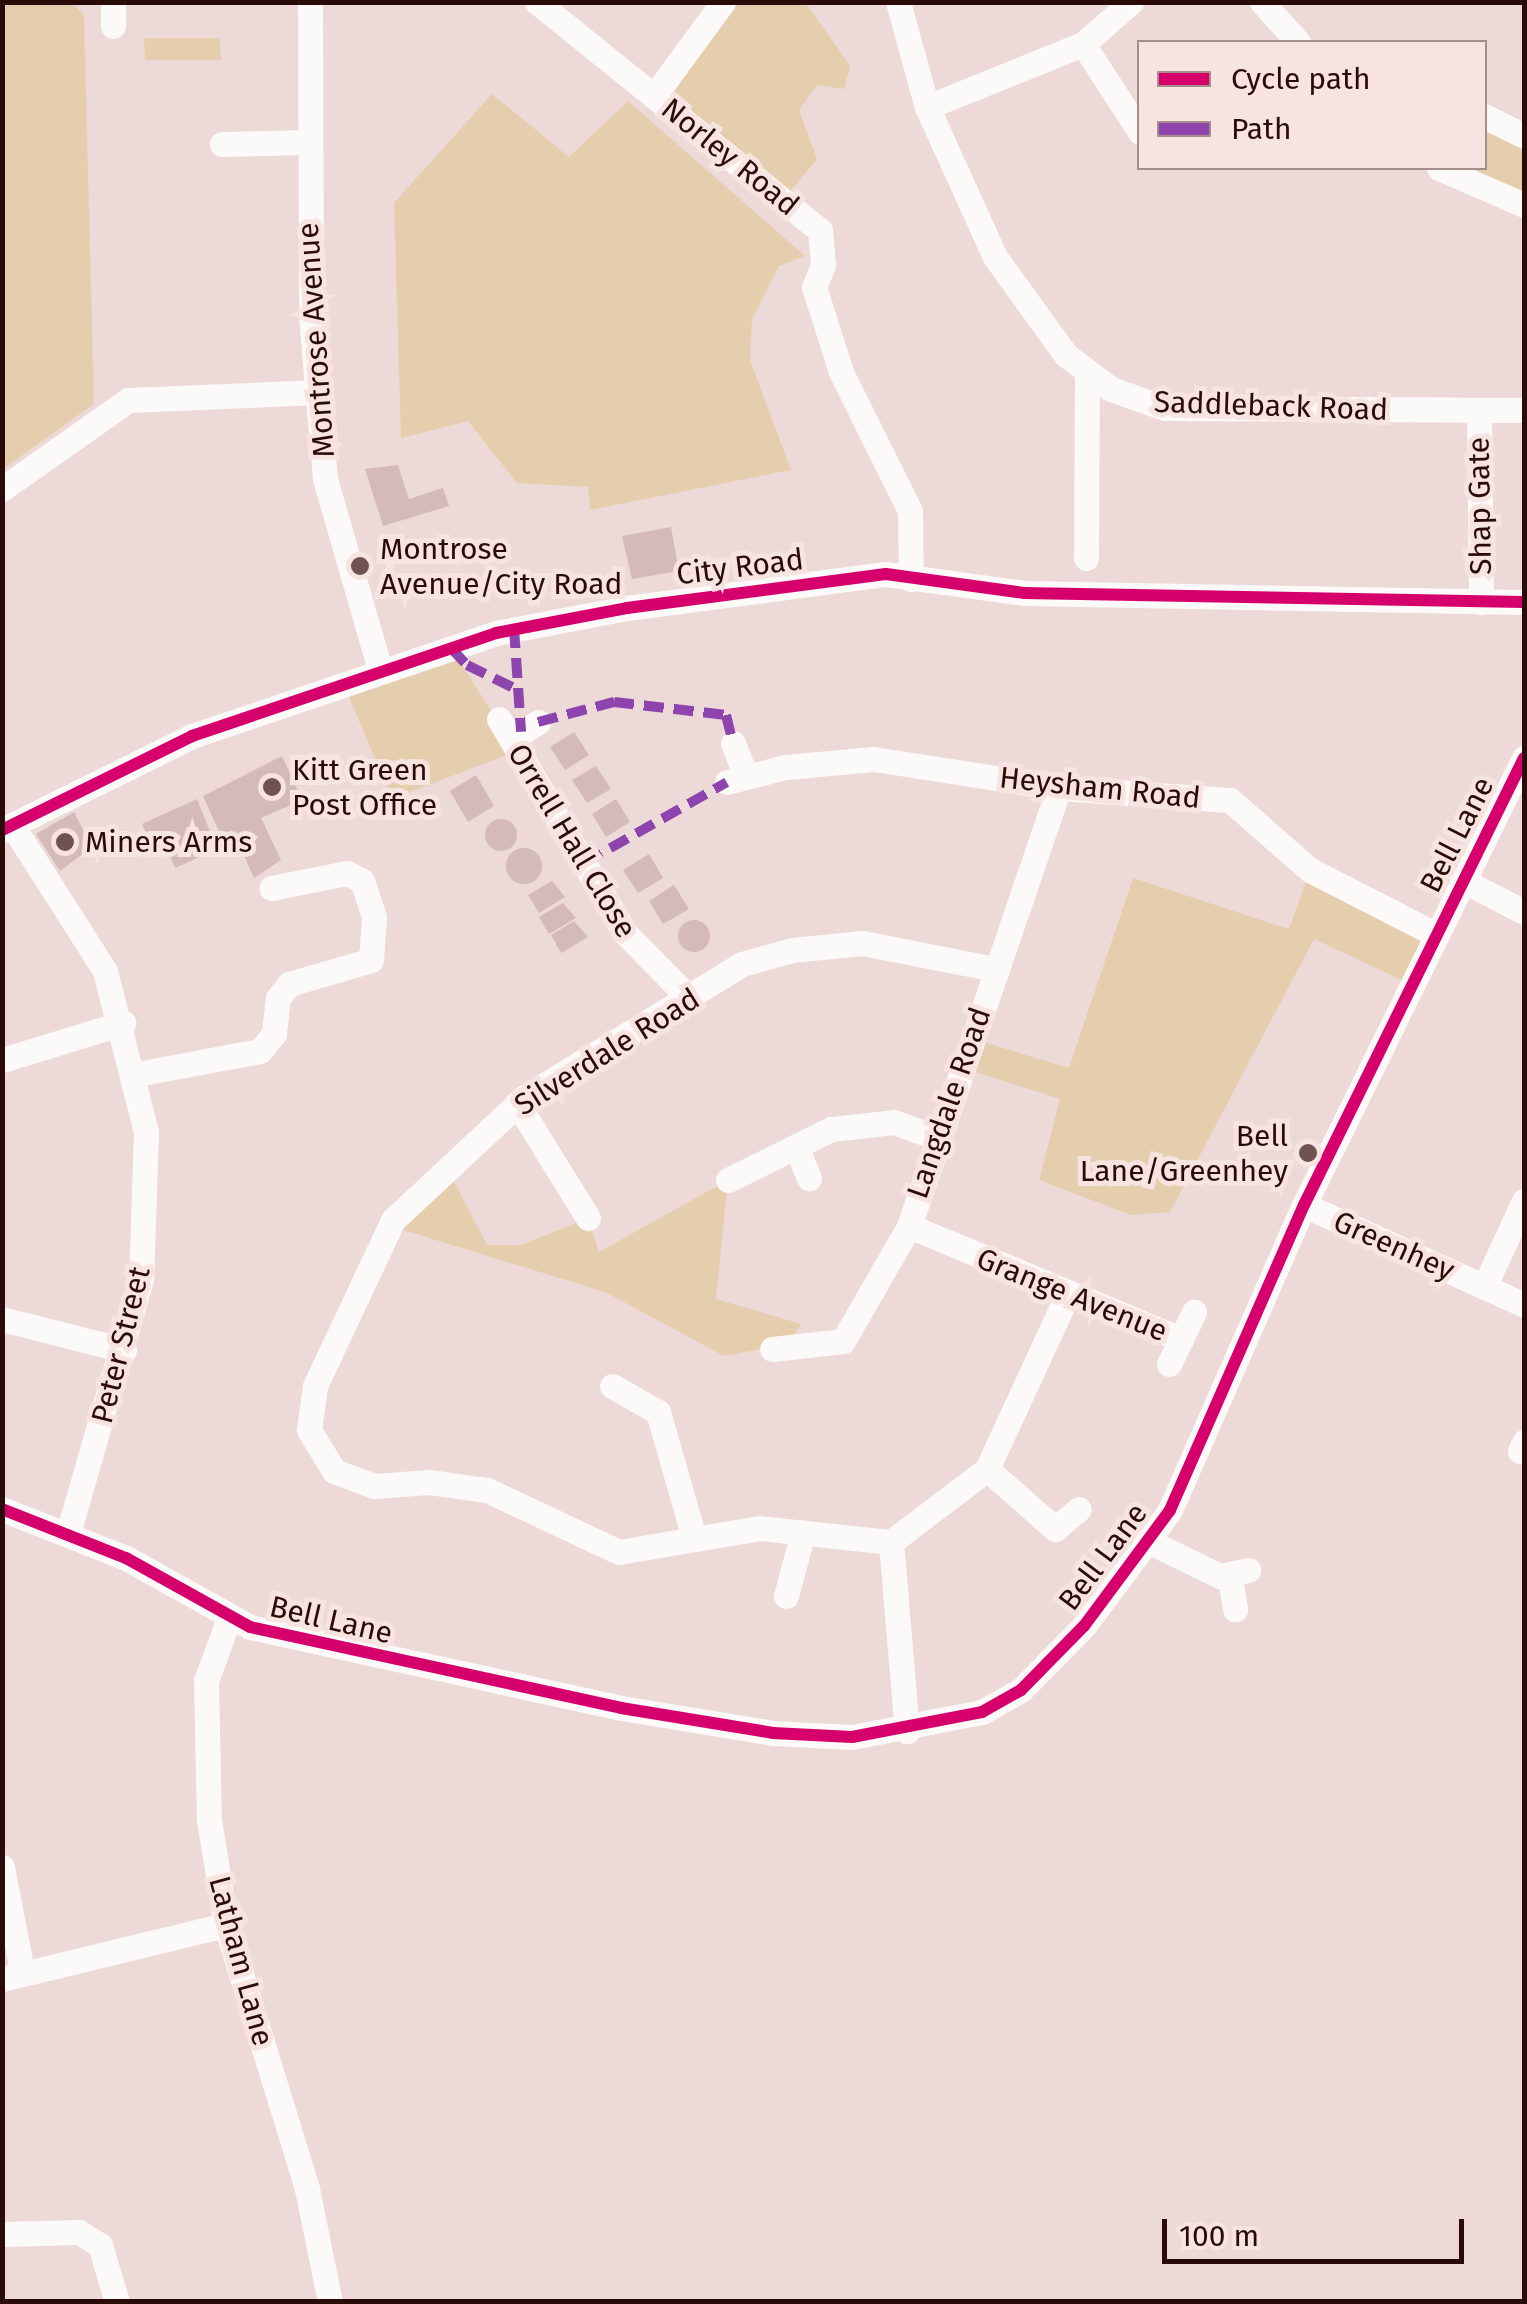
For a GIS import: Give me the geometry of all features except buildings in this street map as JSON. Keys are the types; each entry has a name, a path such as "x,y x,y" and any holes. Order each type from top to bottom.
{"street":[{"name":"Montrose Avenue","path":"310,2 308,142 316,392 339,545 380,670"},
{"name":"Norley Road","path":"537,2 820,230 823,265 814,287 840,372 910,511 911,579"},
{"path":"654,96 723,2"},
{"name":"Saddleback Road","path":"898,2 927,107 994,257 1029,310 1087,374 1164,408 1524,410"},
{"path":"927,107 1083,44 1131,2"},
{"path":"1262,2 1296,40"},
{"path":"1083,44 1137,127"},
{"path":"1487,118 1524,136"},
{"path":"222,144 308,142"},
{"path":"1444,170 1524,205"},
{"path":"1086,558 1087,374"},
{"path":"2,490 128,400 316,392"},
{"name":"Shap Gate","path":"1479,410 1481,602"},
{"name":"City Road","path":"8,828 153,752 380,670 530,624 607,611 886,574 1024,593 1524,602"},
{"name":"Orrell Hall Close","path":"538,722 505,729 625,933 692,1001"},
{"name":"Heysham Road","path":"733,743 737,780 874,759 1059,788 1230,800 1310,870 1434,934"},
{"name":"Bell Lane","path":"2,1510 68,1534 229,1618 292,1638 712,1724 822,1736 908,1732 982,1712 1021,1690 1152,1542 1304,1205 1434,934 1524,758"},
{"name":"Langdale Road","path":"772,1349 843,1340 909,1226 934,1137 1059,788"},
{"name":"Peter Street","path":"8,828 94,947 123,1023 136,1074 147,1204 124,1350 68,1534"},
{"path":"136,1074 260,1051 274,1034 278,998 289,984 371,960 374,917 362,881 346,874 271,888"},
{"path":"1462,880 1524,912"},
{"name":"Silverdale Road","path":"891,1542 803,1532 693,1534 619,1552 486,1490 429,1482 374,1486 334,1471 309,1430 315,1386 393,1220 518,1104 692,1001 742,964 792,950 863,943 995,969"},
{"path":"2,1060 123,1023"},
{"path":"518,1104 588,1218"},
{"path":"728,1180 831,1129 894,1122 934,1137"},
{"path":"796,1146 809,1178"},
{"name":"Greenhey","path":"1484,1287 1524,1201"},
{"name":"Greenhey","path":"1304,1205 1524,1306"},
{"name":"Grange Avenue","path":"909,1226 1066,1298 1146,1320 1181,1339"},
{"path":"908,1732 891,1542 988,1470 1066,1298"},
{"path":"1170,1364 1194,1312"},
{"path":"2,1319 124,1350"},
{"path":"612,1386 658,1412 693,1534"},
{"path":"988,1470 1055,1529 1079,1508"},
{"path":"786,1596 803,1532"},
{"path":"1152,1542 1238,1572 1234,1608"},
{"name":"Latham Lane","path":"229,1618 205,1700 208,1820 226,1925 306,2189 330,2302"},
{"path":"2,1867 12,1975 226,1925"},
{"path":"2,2234 78,2232 100,2245 117,2302"}],"shaded area":[{"path":"3,2 72,3 84,15 94,404 3,469"},
{"path":"723,3 806,3 850,66 844,89 817,85 799,110 817,159 784,199 654,96"},
{"path":"144,38 220,38 221,60 145,60"},
{"path":"492,94 569,157 628,101 805,256 779,266 752,320 750,360 791,470 590,510 588,487 517,483 468,421 401,438 394,203"},
{"path":"1487,120 1524,136 1524,203 1448,170 1487,170"},
{"path":"451,648 517,751 392,799 344,685"},
{"path":"1310,870 1435,934 1410,984 1314,939 1170,1212 1131,1215 1039,1180 1060,1099 960,1067 970,1038 1069,1068 1133,878 1289,929"},
{"path":"447,1168 487,1245 521,1245 588,1218 599,1252 728,1180 716,1299 801,1324 788,1344 724,1356 605,1292 390,1226"}],"marked path":[{"path":"514,628 521,732"},
{"path":"451,648 467,665 518,690"},
{"path":"538,722 614,702 726,715 733,743"},
{"path":"584,863 727,782"}],"cycle path":[{"path":"2,830 192,736 496,633 627,608 886,574 1024,593 1524,602"},
{"path":"2,1509 126,1558 250,1627 621,1708 773,1733 852,1737 982,1712 1021,1690 1084,1626 1170,1510 1304,1205 1524,758"}],"place":[{"name":"Montrose Avenue/City Road","path":"360,566"},
{"name":"Kitt Green Post Office","path":"272,787"},
{"name":"Miners Arms","path":"65,842"},
{"name":"Bell Lane/Greenhey","path":"1308,1153"}]}
